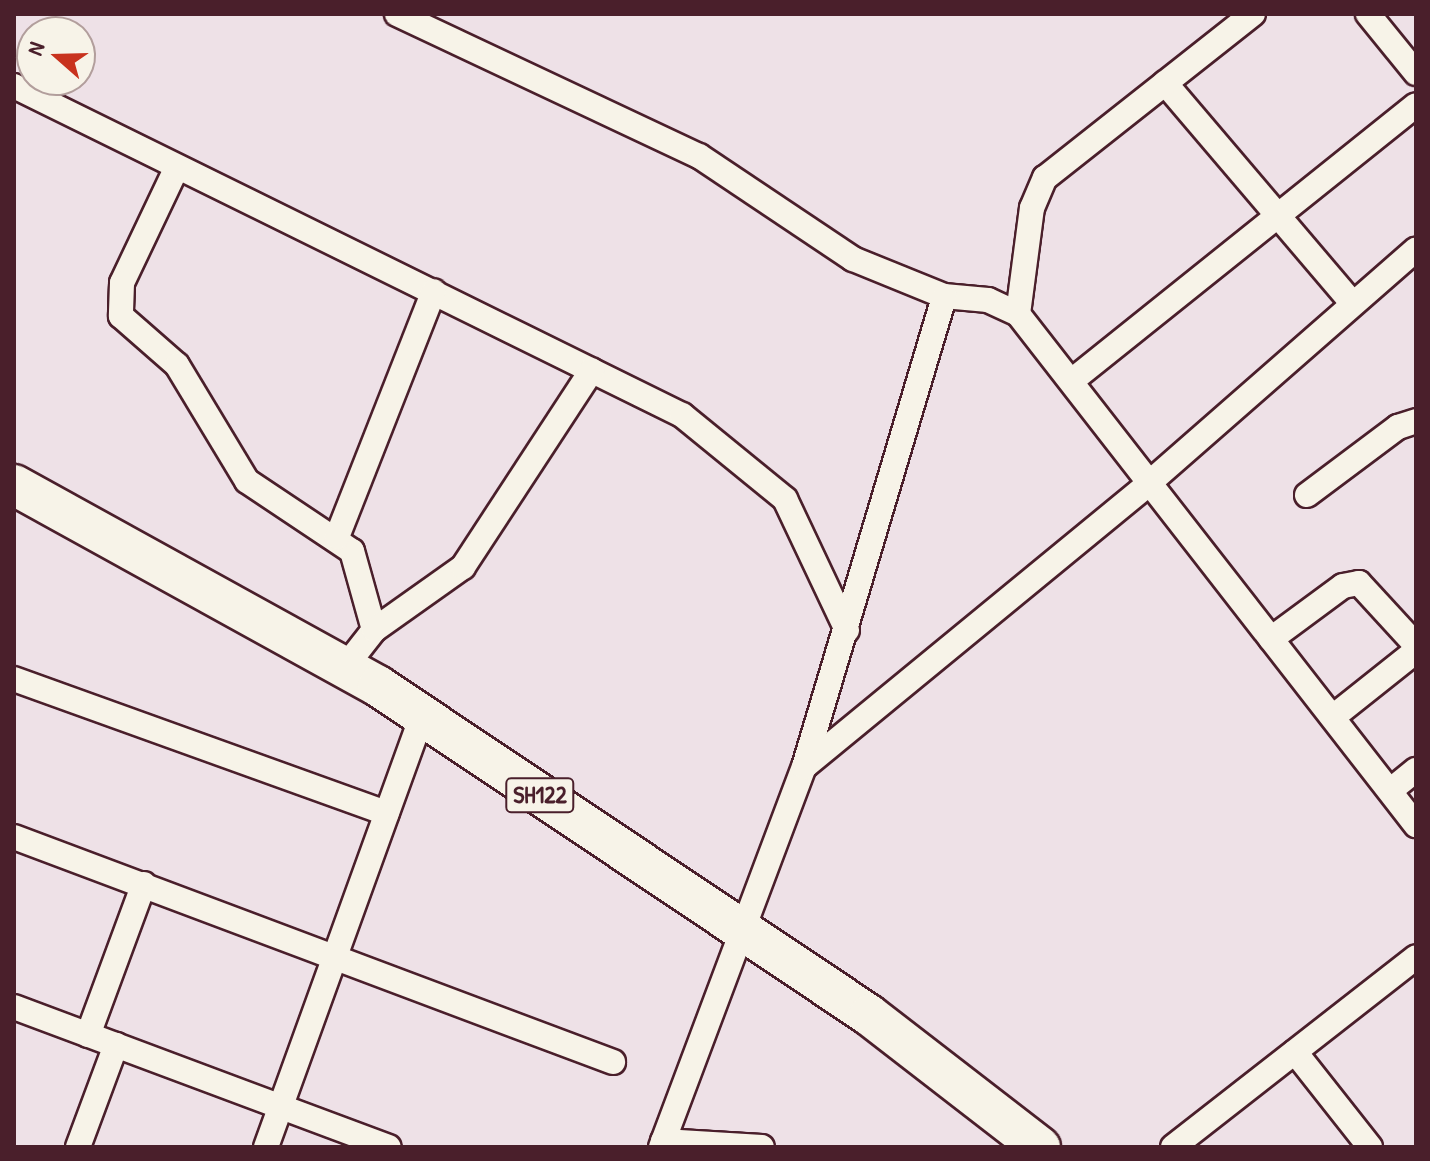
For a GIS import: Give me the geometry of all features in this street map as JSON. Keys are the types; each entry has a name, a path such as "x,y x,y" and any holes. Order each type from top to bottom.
{"main road":[{"name":"SH122","path":"14,485 345,667 422,715 869,1015 1040,1147"}],"street":[{"path":"397,14 676,144 853,259 944,296 1003,304 1018,314 1074,379 1148,484 1416,825"},
{"path":"1018,314 1036,192 1165,83 1253,14"},
{"path":"1368,14 1416,73"},
{"path":"1165,83 1352,303"},
{"path":"14,86 682,415 785,499 847,630"},
{"path":"1074,379 1416,105"},
{"path":"177,167 122,283 121,316 177,365 247,481 337,537 360,568 374,630"},
{"path":"804,767 1148,484 1416,249"},
{"path":"337,537 434,291"},
{"path":"762,1147 662,1144 738,929 804,767 944,296"},
{"path":"345,667 374,630 463,567 592,370"},
{"path":"1307,495 1398,427 1416,421"},
{"path":"1271,639 1343,586 1359,583 1416,648 1333,717"},
{"path":"14,679 387,813"},
{"path":"266,1147 422,715"},
{"path":"1391,790 1416,770"},
{"path":"14,837 613,1062"},
{"path":"88,1035 144,884"},
{"path":"1173,1147 1416,957"},
{"path":"14,1007 389,1147"},
{"path":"78,1147 116,1045"},
{"path":"1295,1052 1370,1147"}]}
